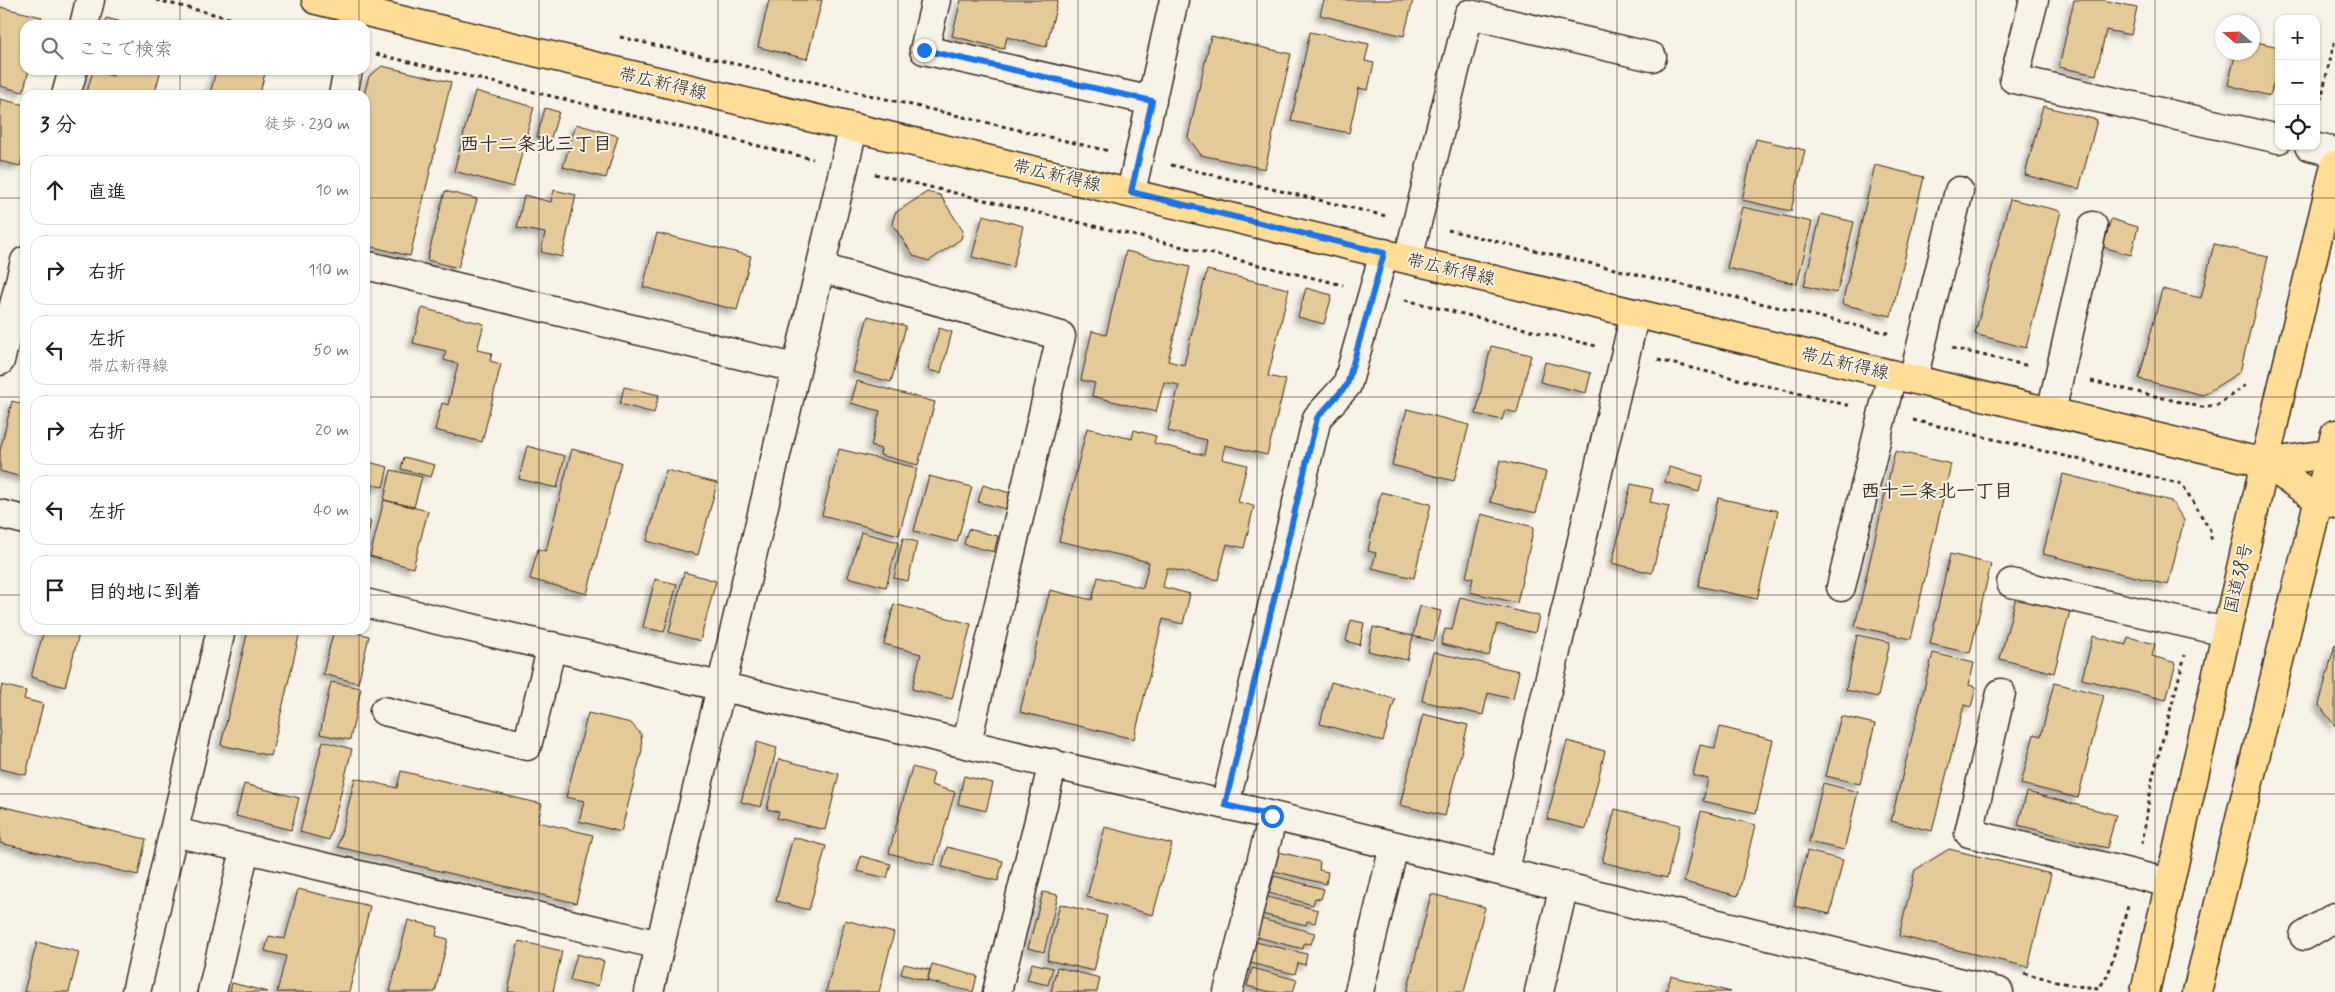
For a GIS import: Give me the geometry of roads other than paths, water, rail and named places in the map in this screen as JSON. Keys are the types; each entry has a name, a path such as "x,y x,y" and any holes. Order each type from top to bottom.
{"main road":[{"name":"帯広新得線","path":"316,0 853,129 1131,192 2265,463"},
{"name":"国道38号","path":"2145,992 2226,632 2335,165"},
{"path":"2197,992 2327,502 2334,447 2265,463"},
{"path":"2265,463 2327,502"}],"street":[{"path":"85,20 90,0"},
{"path":"936,0 924,50 1152,101"},
{"path":"1131,192 1174,0"},
{"path":"2034,0 2014,79 2275,139"},
{"path":"1225,805 1317,418 1347,385 1374,293 1416,223 1470,14 1652,57"},
{"path":"67,90 71,75"},
{"path":"344,90 347,75"},
{"path":"649,992 720,684 853,129"},
{"path":"2320,149 2335,152"},
{"path":"1841,588 1883,414 1922,341 1959,191"},
{"path":"2051,412 2093,226"},
{"path":"370,266 795,368"},
{"path":"821,268 1061,336 967,742"},
{"path":"0,361 20,281"},
{"path":"1505,870 1635,313"},
{"path":"0,514 20,519"},
{"path":"2011,583 2226,632"},
{"path":"370,604 720,684 1394,846 1505,870 1999,992"},
{"path":"136,992 220,635"},
{"path":"384,711 527,746 552,646"},
{"path":"2001,693 1969,833 2169,883"},
{"path":"998,992 1053,764"},
{"path":"1228,992 1272,816"},
{"path":"174,832 660,945"},
{"path":"1359,992 1394,846"},
{"path":"212,992 245,849"},
{"path":"1539,992 1564,885"},
{"path":"2304,936 2335,917"}],"district":[{"name":"西十二条北三丁目","path":"536,143"},
{"name":"西十二条北一丁目","path":"1937,490"}]}
